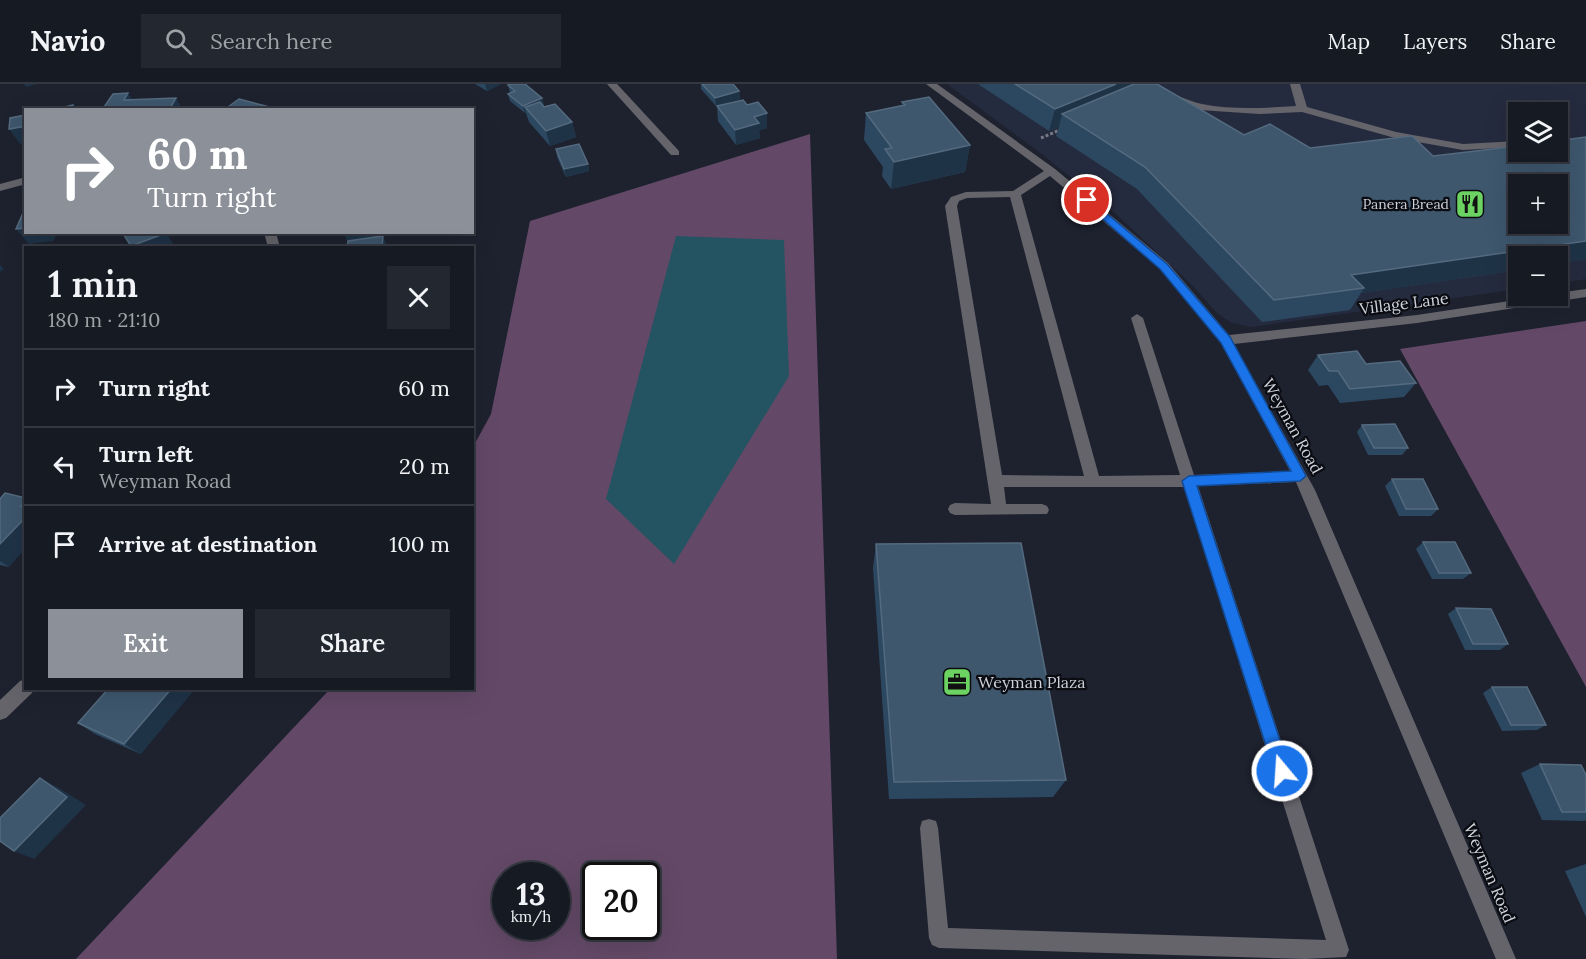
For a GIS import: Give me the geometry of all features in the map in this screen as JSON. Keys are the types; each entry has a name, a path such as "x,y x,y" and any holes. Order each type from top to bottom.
{"street":[{"path":"612,84 675,153"},
{"name":"Weyman Road","path":"931,84 1051,171 1164,266 1226,340 1300,476 1506,959"},
{"path":"1140,84 1200,107 1259,111 1302,109 1395,135 1463,147 1508,145"},
{"path":"1295,84 1302,109"},
{"path":"999,510 951,206 955,199 966,195 1015,194 1051,171"},
{"path":"0,188 24,181"},
{"path":"1015,194 1093,482"},
{"name":"Village Lane","path":"1226,340 1417,319 1586,293"},
{"path":"929,828 939,938 1339,950 1137,318"},
{"path":"996,481 1189,481 1300,476"},
{"path":"955,509 1042,510"},
{"path":"0,712 24,689"}],"path":[{"path":"1019,148 1069,126"}],"shaded area":[{"path":"947,84 1586,84 1586,279 1568,282 1568,246 1508,246 1508,290 1251,327 1232,323 1218,314 1192,285 1116,214 1043,155"},
{"path":"810,134 837,959 76,959 329,690 474,690 474,445 491,414 530,221"},
{"path":"676,236 784,240 789,376 674,564 606,499"},
{"path":"1586,321 1586,687 1400,349"}],"building":[{"path":"525,84 542,98 523,106 508,94 515,91 508,85"},
{"path":"702,84 733,84 739,91 715,98"},
{"path":"1015,84 1116,84 1055,109"},
{"path":"1134,84 1157,84 1244,135 1270,124 1310,148 1412,136 1433,156 1508,147 1508,162 1568,162 1568,139 1586,137 1586,241 1551,246 1508,246 1508,252 1351,275 1364,288 1274,300 1145,167 1062,114"},
{"path":"128,93 124,100 176,98 170,108 103,108 113,94"},
{"path":"929,97 970,145 894,162 885,149 892,148 866,113 905,105 902,102"},
{"path":"239,99 273,108 227,108"},
{"path":"743,100 747,105 758,102 767,113 754,117 759,123 735,130 717,106"},
{"path":"540,102 544,107 555,104 572,122 546,131 525,107"},
{"path":"24,115 24,126 9,129 10,118"},
{"path":"579,144 588,164 564,169 556,149"},
{"path":"24,211 24,228 16,229"},
{"path":"123,234 163,234 131,246"},
{"path":"383,236 382,246 347,246 348,241"},
{"path":"1357,351 1366,364 1400,361 1416,383 1350,389 1338,371 1329,371 1318,355"},
{"path":"1395,424 1408,448 1374,448 1362,425"},
{"path":"1392,479 1423,479 1438,509 1406,509"},
{"path":"5,493 24,498 24,503 21,506 24,507 24,519 0,544 0,499"},
{"path":"1423,542 1455,542 1471,573 1439,573"},
{"name":"Weyman Plaza","path":"1021,543 1066,780 894,782 876,544"},
{"path":"1456,608 1491,609 1508,644 1473,644"},
{"path":"1492,687 1527,687 1546,725 1511,725"},
{"path":"107,690 170,690 124,744 78,723"},
{"path":"1540,764 1581,765 1586,775 1586,812 1562,812"},
{"path":"40,778 67,797 14,851 0,841 0,818"}],"place":[{"name":"Panera Bread","path":"1470,204"},
{"name":"Weyman Plaza","path":"957,682"}],"route":[{"path":"1087,200 1164,266 1226,340 1300,476 1189,481 1282,771"}]}
